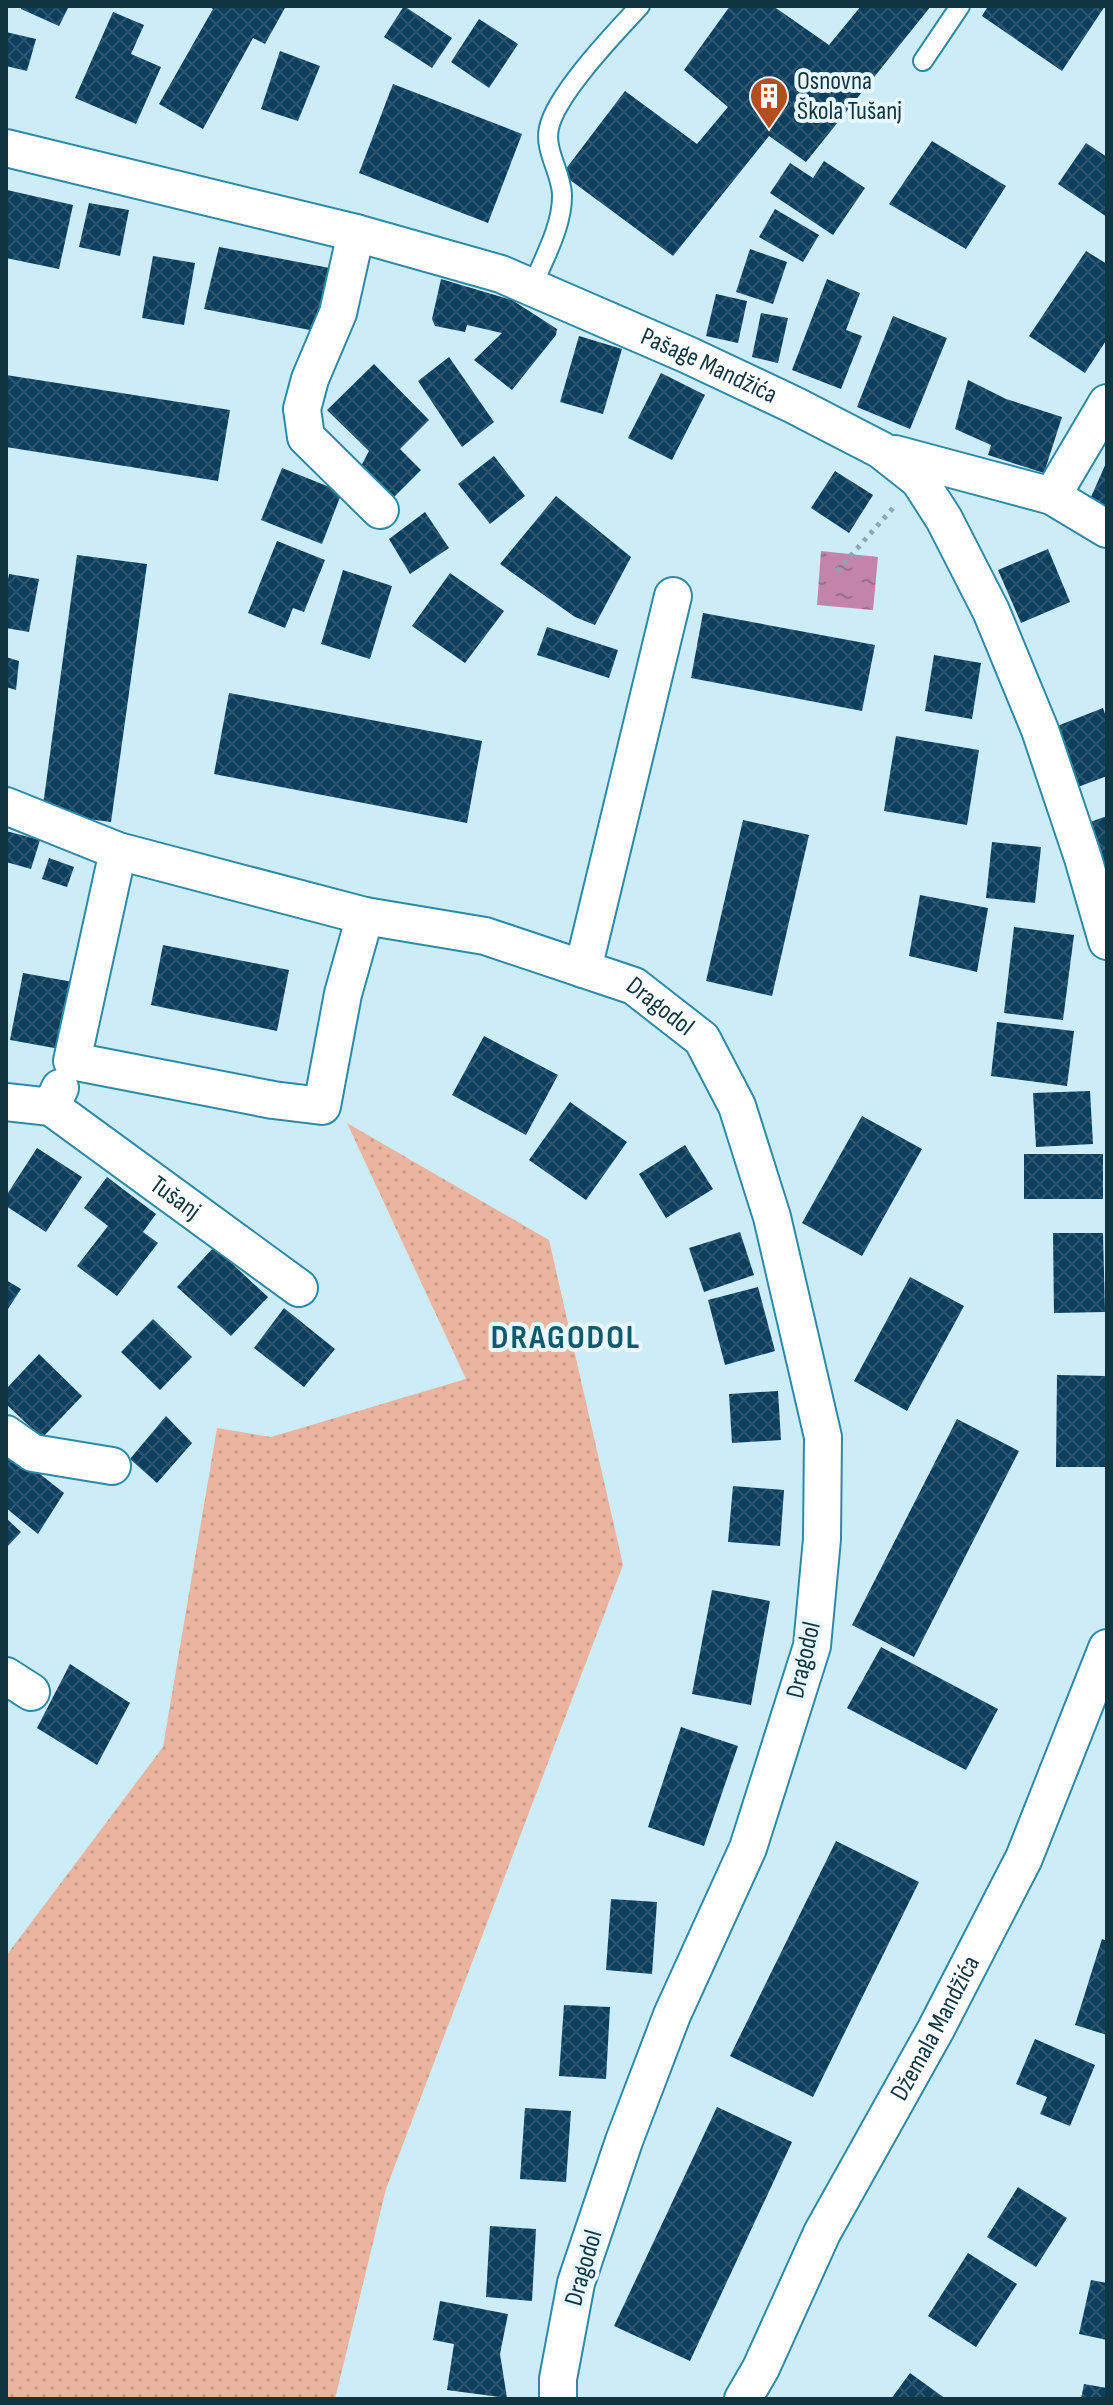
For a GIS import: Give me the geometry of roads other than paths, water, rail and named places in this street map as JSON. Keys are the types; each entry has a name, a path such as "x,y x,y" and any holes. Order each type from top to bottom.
{"street":[{"name":"Pašage Mandžića","path":"6,148 356,233 501,274 688,355 881,450 919,480 944,519 991,611 1040,730 1107,941"},
{"path":"356,233 338,313 310,379 302,409 306,437 380,510"},
{"path":"1052,496 1107,403"},
{"path":"881,450 1052,496 1107,529"},
{"path":"583,969 673,596"},
{"name":"Dragodol","path":"6,806 118,851 365,916 485,936 634,986 702,1039 737,1106 772,1217 823,1437 822,1539 812,1646 748,1848 672,2015 580,2269 558,2379 558,2399"},
{"path":"51,1107 72,1061 118,851"},
{"path":"72,1061 273,1100 322,1106 343,994 365,916"},
{"name":"Tušanj","path":"6,1102 51,1107 299,1288"},
{"path":"6,1434 33,1453 112,1466"},
{"name":"Džemala Mandžića","path":"743,2399 761,2368 822,2233 936,2029 1024,1858 1107,1648"}],"lane":[{"path":"532,287 561,209 562,193 549,146 549,126 576,80 640,6"},
{"path":"923,61 960,6"}],"water":[{"path":"821,551 878,557 873,610 817,605"}],"place":[{"name":"Osnovna Škola Tušanj","path":"769,130"}],"district":[{"name":"DRAGODOL","path":"566,1337"}]}
